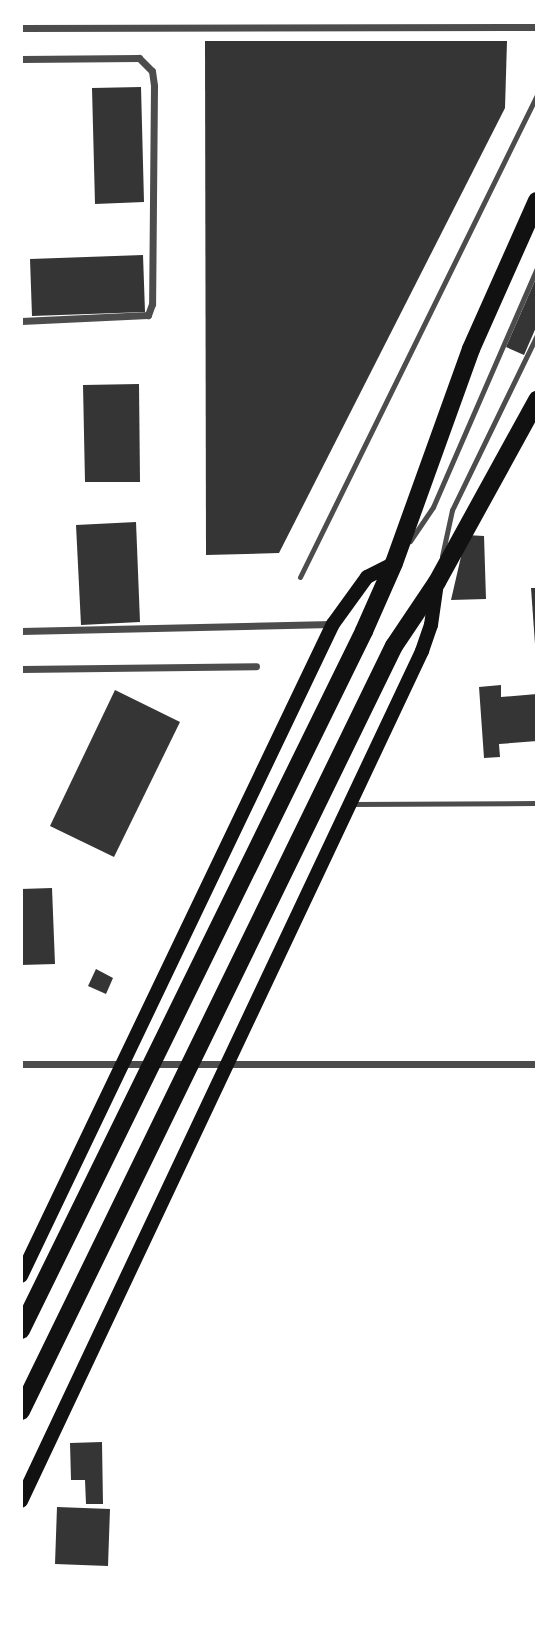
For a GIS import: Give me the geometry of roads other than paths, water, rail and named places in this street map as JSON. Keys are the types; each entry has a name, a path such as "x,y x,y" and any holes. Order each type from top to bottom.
{"main road":[{"path":"21,1330 394,564 471,349 537,201"},
{"path":"21,1411 394,646 437,582 537,400"},
{"path":"21,1276 333,624 367,577 394,564"},
{"path":"21,1502 422,651 431,625 437,582"}],"street":[{"path":"21,28 537,27"},
{"path":"21,59 139,58 152,71 154,86 152,304 148,315 21,321"},
{"path":"21,631 333,624"},
{"path":"21,669 256,666"},
{"path":"21,1064 122,1067 228,1064 537,1064"}],"lane":[{"path":"300,577 537,94"},
{"path":"394,564 433,507 537,268"},
{"path":"437,582 452,510 537,335"},
{"path":"352,804 537,803"}]}
